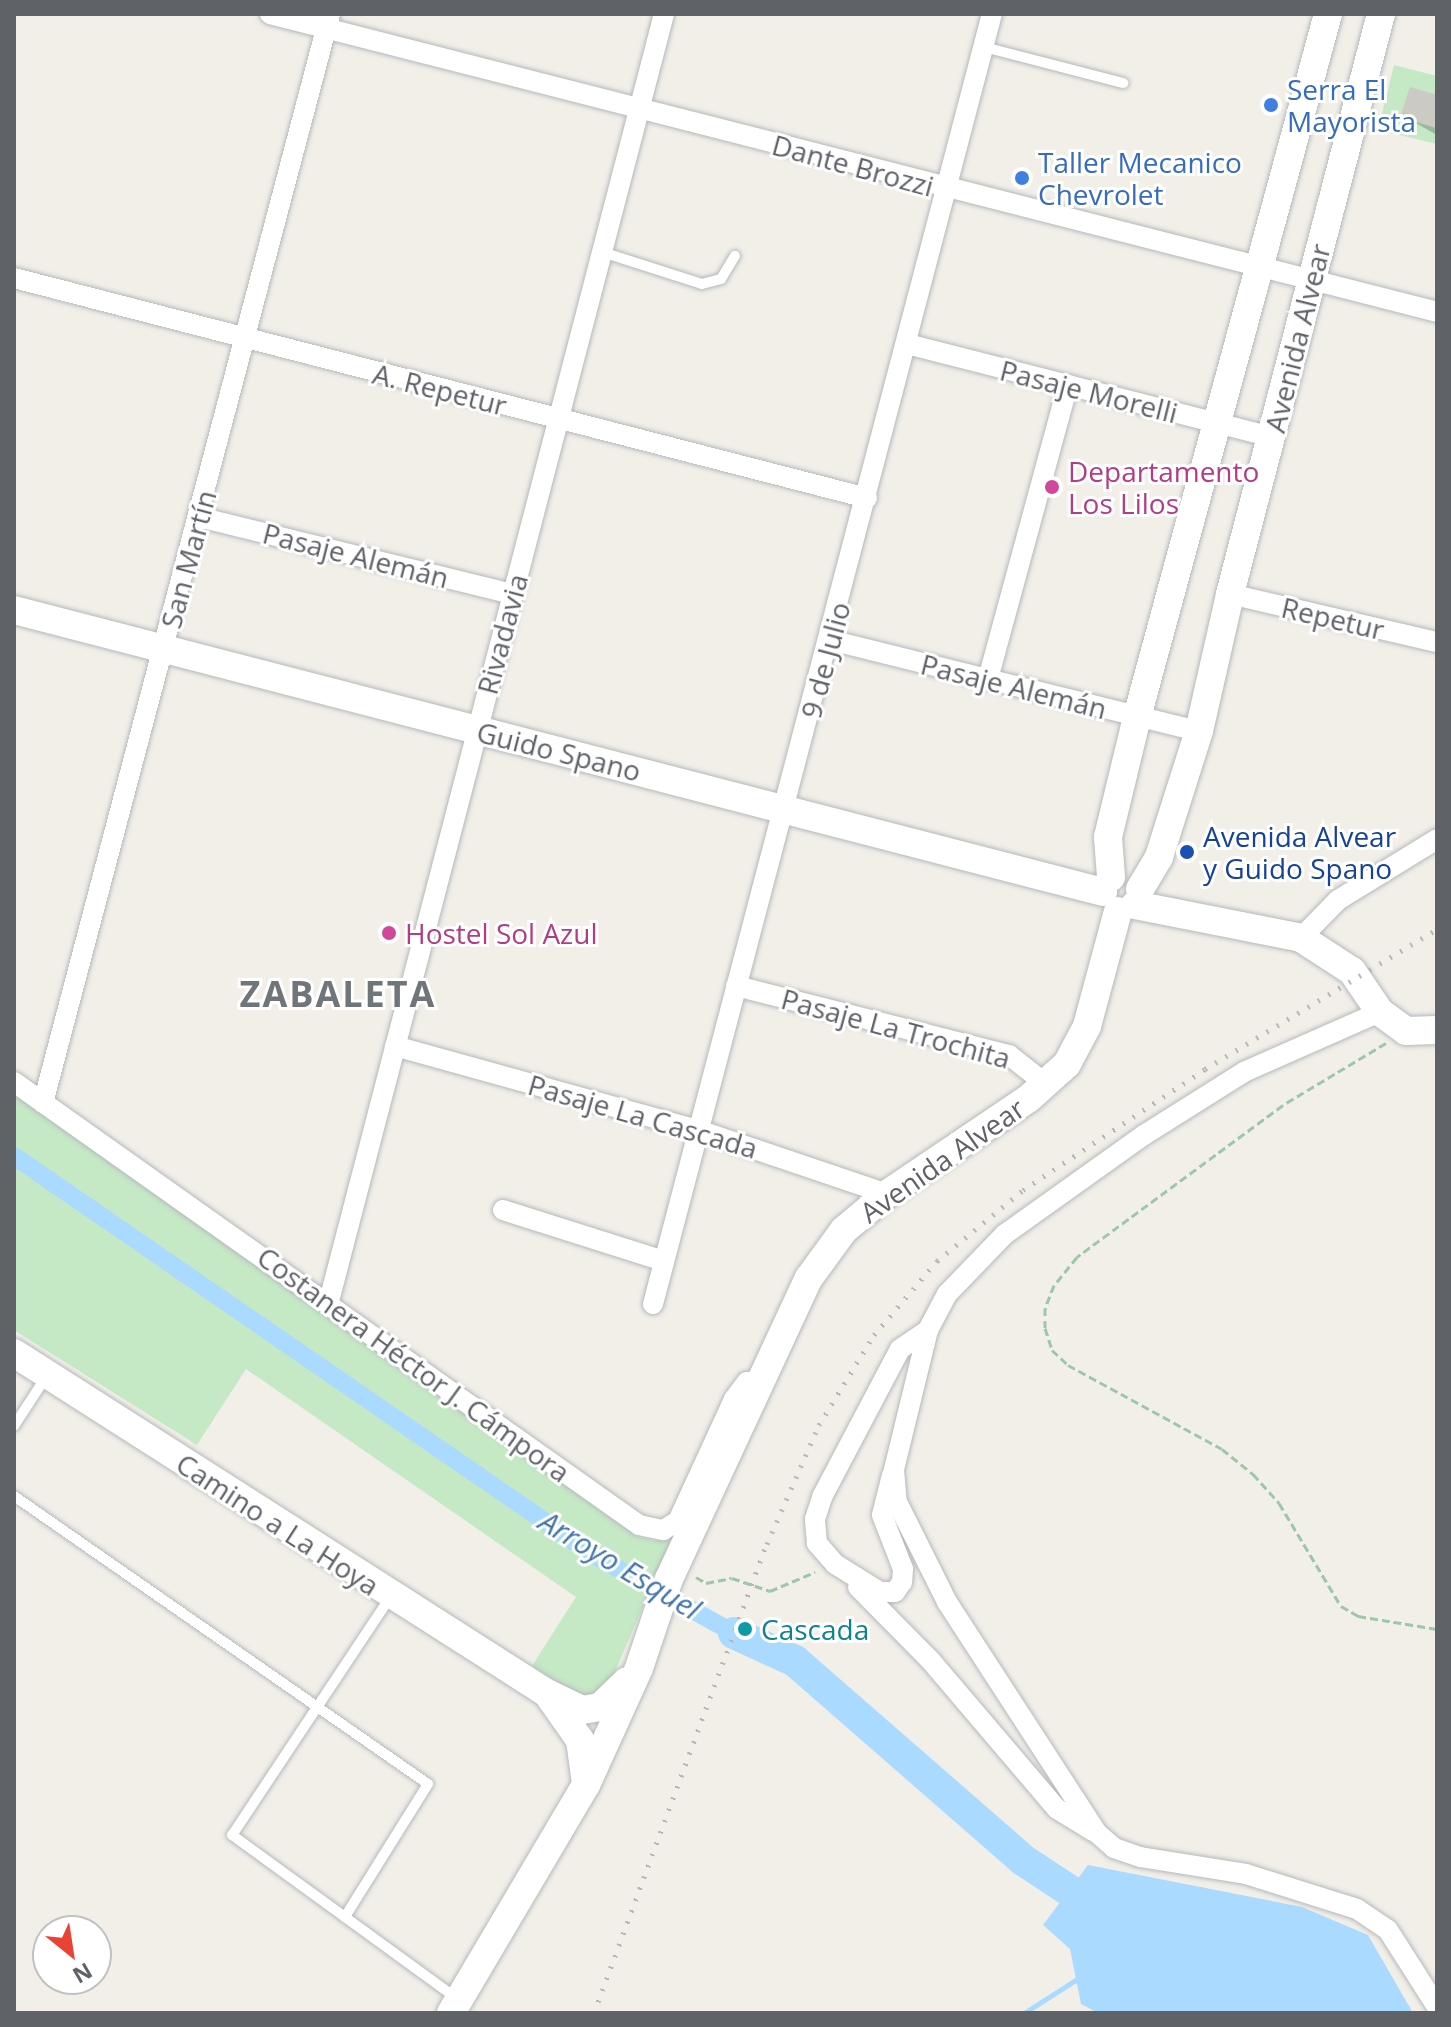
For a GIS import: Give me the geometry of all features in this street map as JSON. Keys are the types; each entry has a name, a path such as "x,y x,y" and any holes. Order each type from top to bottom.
{"street":[{"name":"Dante Brozzi","path":"270,14 328,22 640,109 1437,312"},
{"name":"Rivadavia","path":"329,1301 664,14"},
{"name":"9 de Julio","path":"653,1304 786,808 992,14"},
{"name":"Avenida Alvear","path":"1129,896 1108,837 1137,717 1328,14"},
{"name":"Avenida Alvear","path":"643,1656 672,1572 824,1253 887,1194 1047,1085 1067,1064 1087,1026 1129,896 1159,857 1199,731 1230,594 1381,14"},
{"name":"San Martín","path":"43,1103 328,22"},
{"name":"A. Repetur","path":"14,278 867,498"},
{"name":"Pasaje Morelli","path":"907,344 1272,437"},
{"path":"988,679 1068,385"},
{"name":"Pasaje Alemán","path":"199,517 513,594"},
{"name":"Repetur","path":"1230,594 1437,642"},
{"name":"Guido Spano","path":"14,610 1301,938 1352,971 1380,1012 1406,1031"},
{"name":"Pasaje Alemán","path":"830,640 1199,731"},
{"path":"1301,938 1338,900 1437,839"},
{"name":"Pasaje La Trochita","path":"736,986 1009,1055 1047,1085"},
{"path":"835,1564 880,1592 895,1592 902,1582 903,1569 882,1515 928,1330 947,1294 1005,1234 1144,1135 1244,1072 1380,1012"},
{"path":"1406,1031 1437,1030"},
{"name":"Pasaje La Cascada","path":"395,1046 698,1130 887,1194"},
{"name":"Costanera Héctor J. Cámpora","path":"14,1082 329,1301 639,1525 663,1530 678,1521 739,1390 747,1382 761,1381"},
{"path":"503,1210 664,1261"},
{"path":"928,1330 900,1349 822,1497 815,1519 817,1543 931,1661 1057,1809 1097,1833 1114,1848 1140,1857 1246,1874 1357,1909 1388,1930 1437,2007"},
{"name":"Camino a La Hoya","path":"14,1353 391,1596 545,1692 582,1710 600,1707 643,1656"},
{"path":"894,1470 897,1502 947,1602 1097,1833"},
{"path":"455,2006 586,1785 643,1656"},
{"name":"Camino a La Hoya","path":"545,1692 580,1740 586,1785"}],"lane":[{"path":"984,47 1123,83"},
{"path":"602,252 702,284 721,279 735,256"},
{"path":"14,1426 47,1375"},
{"path":"14,1496 428,1784 345,1917"},
{"path":"391,1596 232,1835 345,1917 455,2006"}],"path":[{"path":"1406,1031 1283,1105 1077,1257 1054,1285 1045,1308 1045,1328 1052,1350 1068,1365 1222,1449 1253,1474 1279,1503 1341,1606 1358,1616 1437,1629"},
{"path":"672,1572 706,1583 732,1578 770,1591 835,1564"}],"green space":[{"path":"1394,65 1437,76 1437,144 1378,130"},
{"path":"14,1093 636,1536 654,1541 674,1534 614,1674 598,1692 580,1697 532,1666 576,1597 246,1369 197,1445 14,1330"}],"water":[{"path":"1088,1865 1302,1907 1368,1935 1413,2013 1098,2013 1081,2004 1070,1949 1043,1925"}],"building":[{"path":"1410,87 1437,95 1437,135 1436,128 1400,117"}],"waterway":[{"name":"Arroyo Esquel","path":"14,1156 595,1556 734,1633"},
{"name":"Arroyo Esquel","path":"734,1633 795,1661 1023,1860 1105,1914"},
{"path":"1024,2013 1080,1977"}],"railway":[{"path":"594,2013 767,1544 819,1425 874,1335 937,1261 1023,1190 1205,1069 1437,929"}],"place":[{"name":"Serra El Mayorista","path":"1271,105"},
{"name":"Taller Mecanico Chevrolet","path":"1022,178"},
{"name":"Departamento Los Lilos","path":"1052,487"},
{"name":"Avenida Alvear y Guido Spano","path":"1187,852"},
{"name":"Hostel Sol Azul","path":"389,933"},
{"name":"Cascada","path":"745,1629"}],"district":[{"name":"ZABALETA","path":"338,994"}]}
